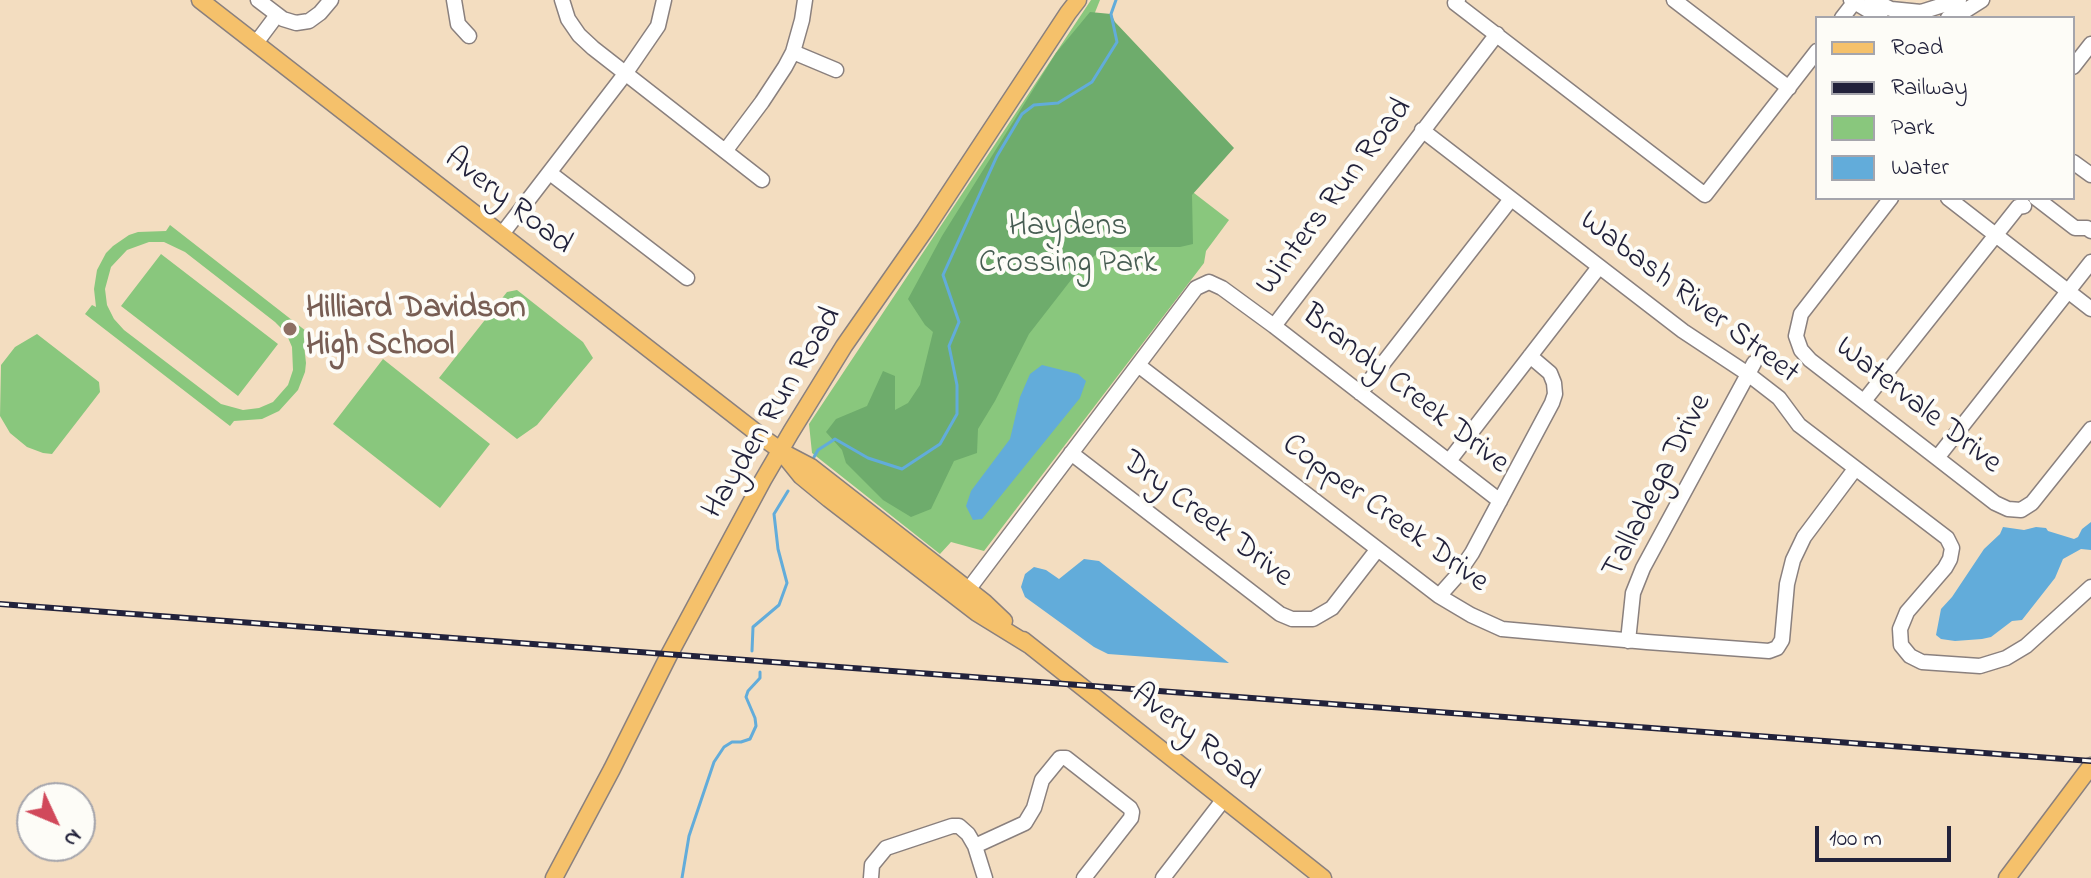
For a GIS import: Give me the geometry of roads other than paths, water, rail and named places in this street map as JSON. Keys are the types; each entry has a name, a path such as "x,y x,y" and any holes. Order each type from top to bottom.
{"main road":[{"name":"Avery Road","path":"200,0 780,450 811,467 984,602 1029,645 1323,878"},
{"name":"Hayden Run Road","path":"554,878 669,655 780,450 844,346 1078,0"},
{"name":"Avery Road","path":"780,450 801,476 829,499 977,613 1029,645"},
{"path":"2022,878 2083,789 2091,766"},
{"path":"2007,878 2083,789"}],"street":[{"path":"258,0 283,19 296,23 309,21 331,0"},
{"path":"454,0 458,24 469,36"},
{"path":"562,0 568,19 579,35 762,180"},
{"path":"502,234 625,74 658,26 664,0"},
{"path":"726,150 762,102 793,52 805,0"},
{"path":"1674,0 1789,88"},
{"path":"1872,0 1891,9 1922,15 1959,0"},
{"path":"1953,16 1982,0"},
{"path":"1854,1 1878,16"},
{"path":"1456,2 1705,195 1815,54"},
{"path":"256,43 277,15"},
{"name":"Winters Run Road","path":"968,590 1196,288 1209,282 1222,288 1274,326 1497,34"},
{"path":"2075,64 2091,44"},
{"path":"793,52 836,70"},
{"name":"Wabash River Street","path":"1422,130 1683,331 1751,369 1799,425 1947,538 1952,548 1950,559 1907,612 1900,629 1901,645 1910,656 1922,662 1980,666 2006,658 2026,646 2091,587"},
{"path":"550,173 687,278"},
{"path":"1360,393 1511,199"},
{"name":"Watervale Drive","path":"1889,200 1801,314 1796,336 1801,350 1995,503 2015,511 2032,503 2091,431"},
{"path":"1951,200 2091,309"},
{"path":"1864,401 2018,207 2030,202 2075,228 2090,228"},
{"path":"1937,458 2091,262"},
{"path":"1449,461 1599,267"},
{"name":"Brandy Creek Drive","path":"1274,326 1500,501"},
{"path":"1439,596 1472,553 1555,394 1550,373 1530,356"},
{"name":"Copper Creek Drive","path":"1138,365 1439,596 1502,629 1769,651 1777,648 1782,640 1787,584 1793,560 1804,537 1855,469"},
{"name":"Talladega Drive","path":"1628,641 1633,593 1643,568 1751,369"},
{"name":"Dry Creek Drive","path":"1071,453 1280,614 1292,619 1313,619 1332,608 1377,550"},
{"path":"975,846 1025,823 1034,808 1042,780 1060,758 1066,758 1132,812 1131,818 1084,878"},
{"path":"1163,878 1224,799"},
{"path":"871,878 872,865 886,848 952,826 959,826 968,834 985,878"}],"water":[{"path":"1042,365 1078,374 1086,381 1080,398 982,519 973,520 966,506 971,491 1010,439 1020,397 1030,374"},
{"path":"2091,522 2091,550 2081,549 2063,559 2055,578 2022,620 2012,621 1991,637 1982,639 1955,641 1936,635 1941,609 2003,527 2024,530 2046,528 2074,539"},
{"path":"1084,559 1099,561 1229,663 1108,654 1025,597 1021,587 1025,574 1034,567 1046,570 1059,579"}],"waterway":[{"path":"814,457 818,450 835,439 868,458 902,469 940,444 957,414 957,385 949,346 959,322 943,275 997,156 1022,114 1034,105 1058,103 1092,82 1117,42 1111,14 1116,0"},
{"path":"752,651 753,627 779,605 787,583 778,549 774,514 788,491"},
{"path":"682,878 689,836 714,762 724,747 732,742 750,739 756,726 746,697 760,678 760,672"}],"railway":[{"path":"0,604 2091,761"}],"place":[{"name":"Hilliard Davidson High School","path":"290,329"}],"park label":[{"name":"Haydens Crossing Park","path":"1068,248"}]}
